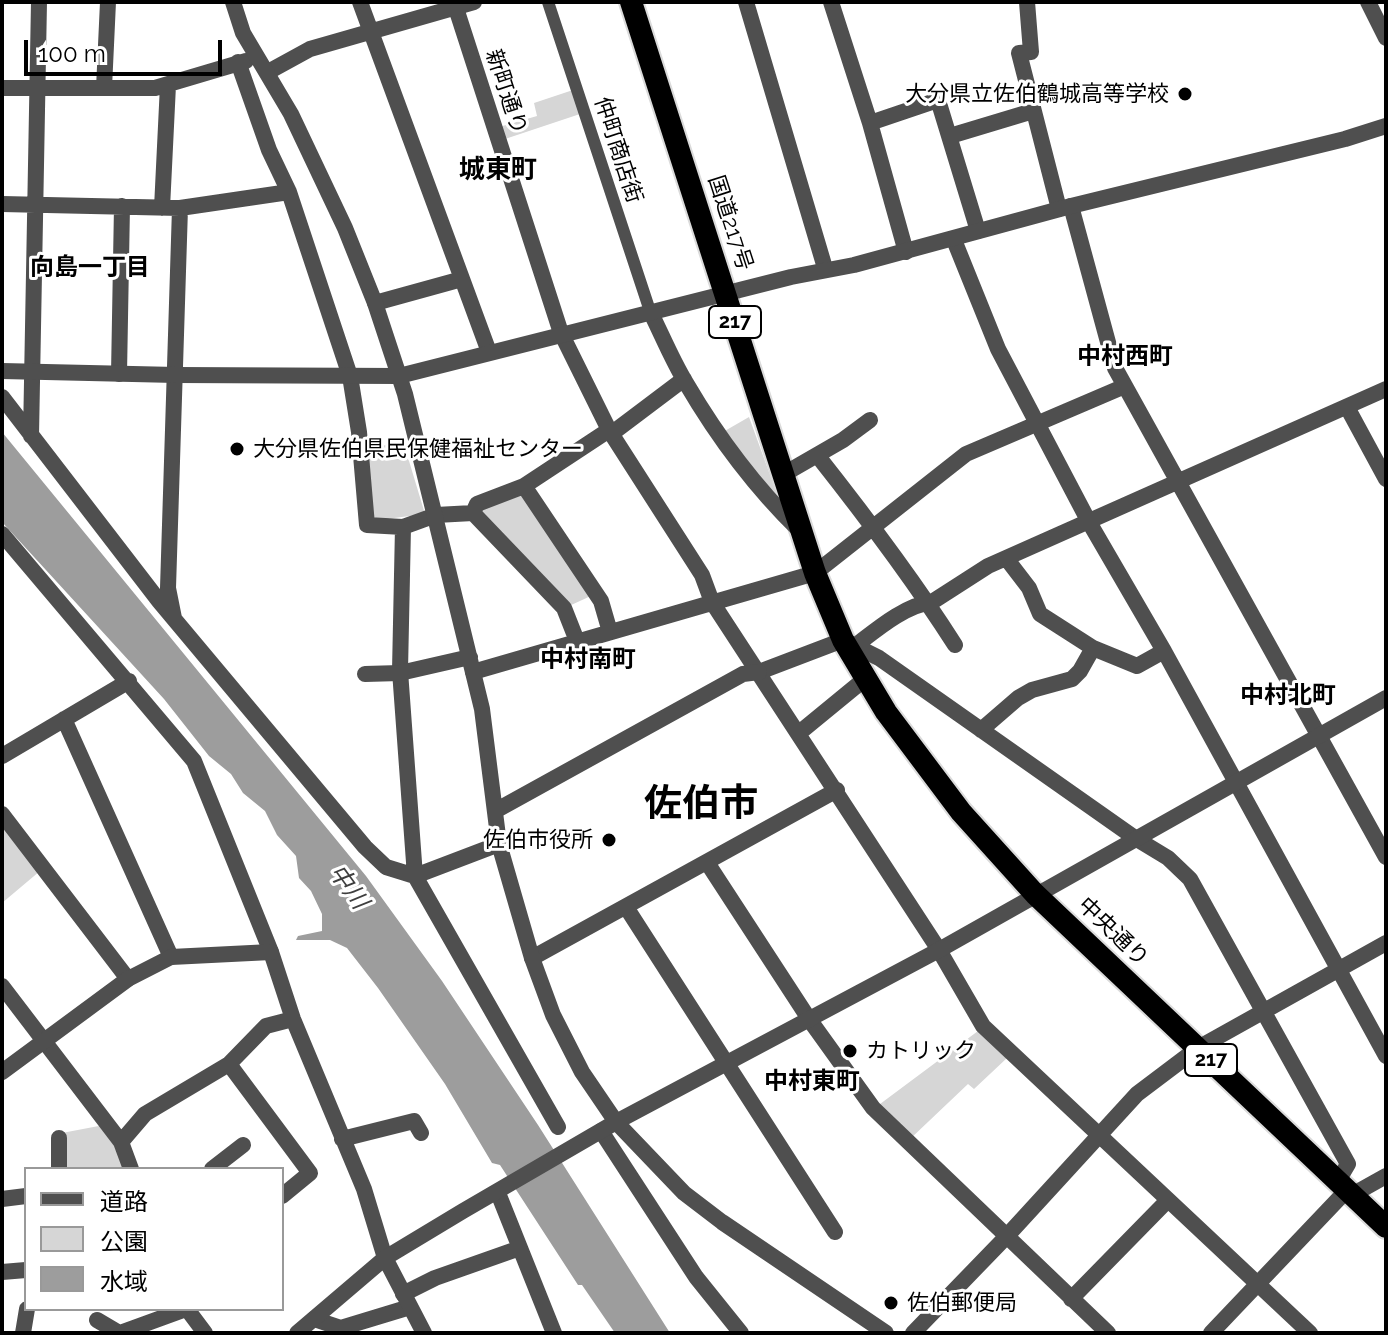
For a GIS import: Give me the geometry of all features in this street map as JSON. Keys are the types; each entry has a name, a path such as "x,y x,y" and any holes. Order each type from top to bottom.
{"highway":[{"name":"国道217号","path":"631,2 815,573 849,643"},
{"name":"中央通り","path":"849,643 886,712 961,812 1035,894 1386,1227"}],"street":[{"path":"31,436 39,2"},
{"path":"104,88 108,2"},
{"path":"233,2 243,33 264,66 345,228 375,303 399,376 412,418 482,709 499,844 532,958 553,1015 608,1127 696,1277 741,1333"},
{"path":"360,2 489,352"},
{"path":"2,88 155,88 238,62 264,66 310,49 474,2"},
{"name":"仲町商店街","path":"548,2 650,311"},
{"path":"746,2 825,268"},
{"path":"831,2 870,123 906,252"},
{"path":"1027,2 1031,52 1019,53 1033,111 1115,368 1386,857"},
{"path":"1368,2 1386,38"},
{"name":"新町通り","path":"455,5 561,333 610,432 702,575 712,602 837,790 939,950 983,1026 1310,1333"},
{"path":"238,62 269,150 289,192 350,376 359,432 367,525 403,527 436,515 473,513 564,608 577,641"},
{"path":"162,208 168,85"},
{"path":"870,123 938,100 978,231"},
{"path":"950,136 1033,111"},
{"path":"2,371 399,376 825,268 854,265 954,240 1065,207 1345,139 1386,126"},
{"path":"2,204 180,208 289,192"},
{"path":"119,374 122,206"},
{"path":"174,619 168,588 180,208"},
{"path":"954,240 998,349 1037,424 1386,1056"},
{"path":"375,303 462,279"},
{"path":"650,311 684,379 729,448 768,500 802,532"},
{"path":"473,513 477,504 524,486 610,432 684,379"},
{"path":"365,674 472,664 577,641 815,573 966,454 1125,386"},
{"path":"495,811 743,674 759,672 849,643 928,603 988,566 1386,389"},
{"path":"2,397 174,619 365,847 386,867 415,876 499,844"},
{"path":"1347,407 1386,479"},
{"path":"784,474 843,440 870,420"},
{"path":"817,455 875,528 955,645"},
{"path":"524,486 601,601 610,632"},
{"path":"403,527 400,673 415,876 558,1127"},
{"path":"2,534 194,761 271,952 293,1019 364,1189 385,1258 424,1333"},
{"path":"1006,558 1029,588 1040,614 1093,648 1137,666 1164,651"},
{"path":"849,643 879,658 1168,858 1190,879 1348,1164 1346,1189"},
{"path":"981,730 1032,690 1072,679 1093,648"},
{"path":"799,733 866,678"},
{"path":"2,756 129,681"},
{"path":"297,1333 385,1258 608,1127 939,950 1386,698"},
{"path":"64,719 171,957"},
{"path":"532,958 708,864 837,790"},
{"path":"2,814 128,979"},
{"path":"708,864 809,1019 873,1108 1108,1333"},
{"path":"626,907 835,1232"},
{"path":"913,1333 1137,1094 1198,1048 1386,943"},
{"path":"2,1072 128,979 171,957 271,952"},
{"path":"2,986 121,1142 130,1167"},
{"path":"121,1142 145,1114 229,1064 266,1026 293,1019"},
{"path":"229,1064 310,1173 284,1194"},
{"path":"342,1139 414,1121 421,1133"},
{"path":"608,1127 722,1222 886,1333"},
{"path":"59,1138 59,1167"},
{"path":"215,1167 243,1145"},
{"path":"1211,1333 1346,1189 1386,1176"},
{"path":"501,1191 554,1333"},
{"path":"2,1199 24,1196"},
{"path":"1071,1299 1168,1200"},
{"path":"314,1319 353,1329 406,1301 435,1278 520,1248"},
{"path":"2,1272 24,1270"},
{"path":"23,1333 27,1311"},
{"path":"97,1320 119,1333 181,1311"},
{"path":"188,1311 205,1333"}],"green space":[{"path":"573,90 580,114 502,140 499,127 537,116 534,103"},
{"path":"749,417 777,494 771,497 723,432"},
{"path":"403,441 425,514 371,521 364,450"},
{"path":"523,489 593,595 569,606 477,513"},
{"path":"2,821 40,871 2,903"},
{"path":"978,1031 1007,1058 974,1089 968,1084 909,1140 876,1107"},
{"path":"104,1125 126,1167 63,1167 62,1133"}],"water":[{"name":"中川","path":"2,432 366,876 442,981 538,1125 670,1333 615,1333 582,1285 578,1285 500,1165 492,1163 445,1084 347,948 330,940 296,940 298,936 322,931 322,914 311,891 299,878 296,856 277,835 265,811 243,793 231,774 209,756 164,699 2,522"}],"place":[{"name":"大分県立佐伯鶴城高等学校","path":"1185,94"},
{"name":"大分県佐伯県民保健福祉センター","path":"237,449"},
{"name":"佐伯市役所","path":"609,840"},
{"name":"カトリック","path":"850,1051"},
{"name":"佐伯郵便局","path":"891,1303"}],"district":[{"name":"城東町","path":"498,170"},
{"name":"向島一丁目","path":"90,268"},
{"name":"中村西町","path":"1125,357"},
{"name":"中村南町","path":"588,660"},
{"name":"中村北町","path":"1288,696"},
{"name":"佐伯市","path":"701,805"},
{"name":"中村東町","path":"812,1082"}]}
